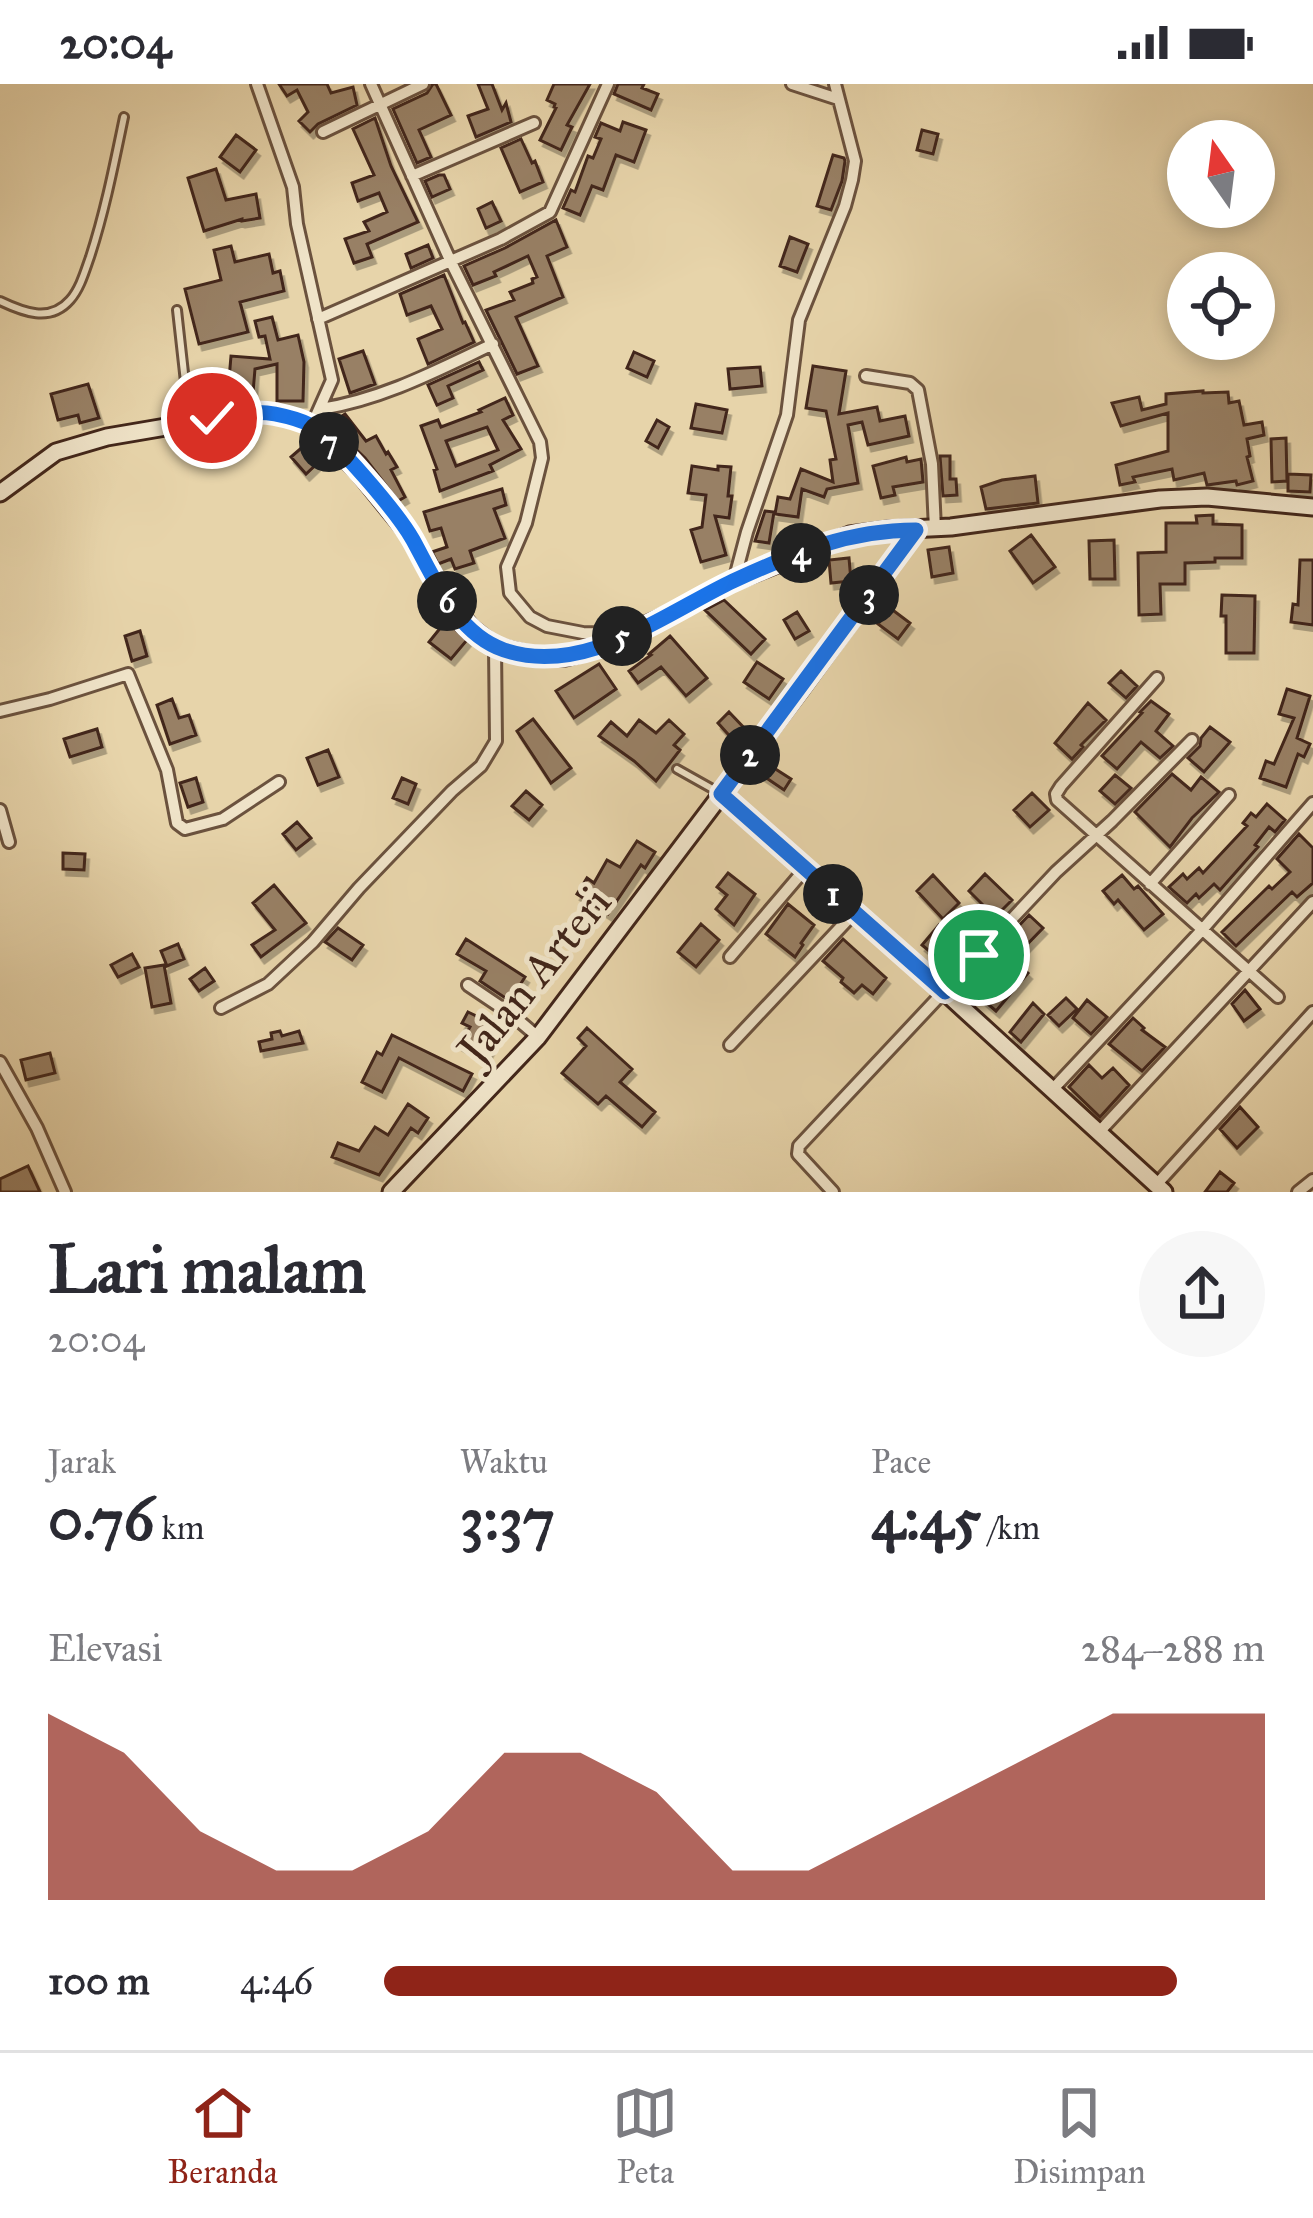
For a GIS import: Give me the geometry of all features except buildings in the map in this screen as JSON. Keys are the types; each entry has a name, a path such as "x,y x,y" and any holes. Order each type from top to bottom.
{"street":[{"path":"257,84 293,188 332,380 312,425"},
{"path":"370,84 542,448 526,523 507,567 510,593 530,617 547,626 627,634"},
{"path":"323,132 423,84"},
{"path":"318,319 550,212 608,84"},
{"path":"792,84 838,99"},
{"path":"734,580 787,415 800,320 845,206 855,161 835,84"},
{"path":"412,176 534,123"},
{"path":"321,409 368,400 493,344"},
{"path":"866,376 910,383 918,391 932,464 935,529"},
{"path":"0,494 56,452 107,436 274,413 312,425 381,496 410,534 450,605 471,628 495,647 536,657 566,657 591,650 734,580 850,535 935,529 1160,499 1207,497 1313,507"},
{"name":"Jalan Arteri","path":"391,1192 538,1037 916,530"},
{"path":"221,1008 268,984 482,766 496,741 495,647"},
{"path":"0,711 128,674 166,770 177,823 185,830 223,819 279,782"},
{"path":"1157,678 1056,794 1057,800 1278,998"},
{"path":"833,1192 798,1154 799,1146 1056,872 1192,740"},
{"path":"721,794 1160,1188 1308,1028 1313,1012"},
{"path":"1150,884 1229,795"},
{"path":"1053,1089 1313,803"},
{"path":"0,810 9,842"},
{"path":"730,957 805,869"},
{"path":"1100,1131 1313,902"},
{"path":"730,1045 854,913"},
{"path":"468,985 538,1037"},
{"path":"0,1062 65,1192"},
{"path":"1298,1192 1313,1180"}],"lane":[{"path":"0,301 28,314 50,313 69,302 82,279 104,213 124,117"},
{"path":"177,310 190,422"},
{"path":"677,769 721,794"}],"route":[{"path":"212,418 274,413 312,425 381,496 410,534 450,605 471,628 495,647 536,657 566,657 591,650 734,580 850,535 916,530 721,794 945,992 979,955"}]}
